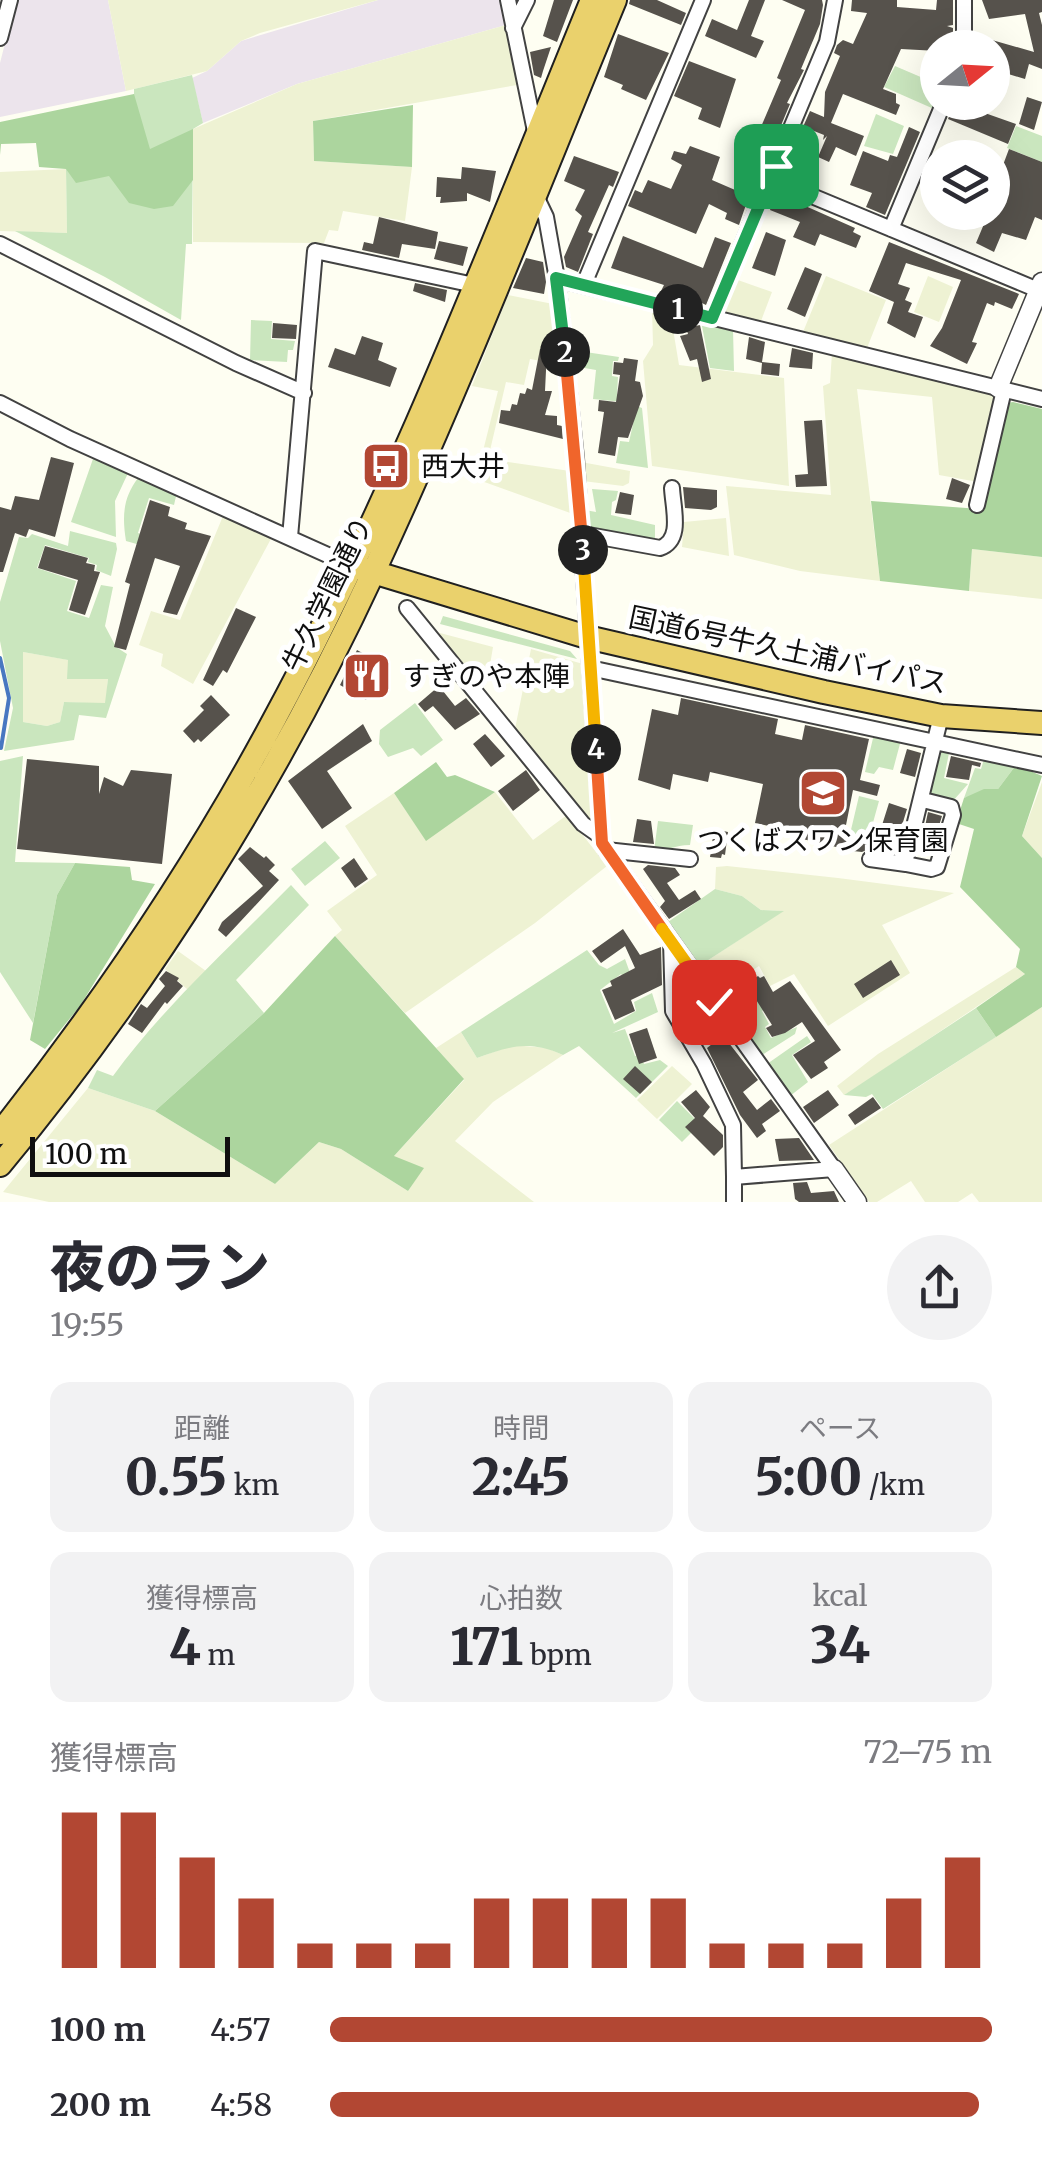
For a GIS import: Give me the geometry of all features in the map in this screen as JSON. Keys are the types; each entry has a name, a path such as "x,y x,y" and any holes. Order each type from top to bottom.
{"highway":[{"name":"牛久学園通り","path":"0,1133 98,1001 206,838 363,569 474,285 592,0"},
{"name":"牛久学園通り","path":"0,1165 124,1000 278,757 535,193 616,0"},
{"name":"国道6号牛久土浦バイパス","path":"363,569 588,637 824,692 941,716 1042,722"}],"street":[{"path":"0,38 10,0"},
{"path":"508,0 536,137"},
{"path":"513,28 527,0"},
{"path":"584,284 703,0"},
{"path":"712,318 827,42 835,0"},
{"path":"964,0 964,30"},
{"path":"891,229 936,120"},
{"path":"771,179 1040,286 1001,389 977,505"},
{"path":"535,193 546,216 556,278 582,534 603,843"},
{"path":"0,244 304,394"},
{"path":"290,538 315,251 474,285"},
{"path":"556,278 1042,399"},
{"path":"0,403 70,439 363,569"},
{"path":"582,534 660,548 669,545 674,536 672,488"},
{"path":"407,608 582,824 603,843 858,1202"},
{"path":"590,668 1042,765"},
{"path":"906,864 941,716"},
{"path":"870,860 937,867 953,814 951,807 923,800"},
{"path":"603,843 690,860"},
{"path":"670,940 674,1011 733,1125 734,1202"},
{"path":"734,1177 834,1169"}],"shaded area":[{"path":"16,0 108,0 126,91 0,117 0,63"},
{"path":"378,0 501,0 506,25 297,84 203,123 192,78 207,71 241,41"}],"green space":[{"path":"108,0 378,0 260,33 241,41 207,71 126,91"},
{"path":"506,25 517,85 313,121 314,161 412,167 405,221 343,211 338,231 329,230 324,243 193,242 193,129 297,84"},
{"path":"895,66 920,77 920,103 884,87"},
{"path":"192,75 203,123 193,129 192,244 186,244 181,320 15,231 67,233 66,169 134,94 134,89"},
{"path":"134,94 150,149 193,129 193,180 173,206 154,209 129,203 109,176 76,183 66,169 39,167 36,143 1,144 0,155 0,122"},
{"path":"413,105 412,167 314,161 313,121"},
{"path":"876,114 904,126 893,154 864,146"},
{"path":"1016,126 1042,136 1042,162 1010,149"},
{"path":"66,169 67,233 0,231 0,172"},
{"path":"826,276 886,300 867,348 803,332"},
{"path":"928,276 953,287 939,322 914,312"},
{"path":"735,279 772,292 761,321 725,312"},
{"path":"508,295 553,304 558,364 530,359 524,385 506,382 488,459 570,471 573,514 476,479 498,391 472,386"},
{"path":"652,309 670,311 679,365 784,378 789,486 652,466 643,361 653,345"},
{"path":"251,320 272,321 271,339 295,341 293,350 288,350 287,362 250,360"},
{"path":"701,321 733,329 734,371 710,368"},
{"path":"572,350 619,357 613,361 612,376 618,377 617,394 632,397 633,403 593,399 596,370 573,366"},
{"path":"832,353 994,394 978,482 939,475 932,397 857,389 880,581 800,571 734,555 726,486 831,495 823,386 830,383"},
{"path":"1007,403 1042,409 1042,557 972,549 969,591 880,581 871,501 980,509"},
{"path":"637,406 642,408 648,468 616,463 620,441 629,442"},
{"path":"94,456 129,471 115,501 116,537 71,522"},
{"path":"581,462 630,471 629,483 623,486 583,481"},
{"path":"138,478 177,492 174,505 149,498 138,533 161,541 158,550 126,541 125,508"},
{"path":"592,489 618,491 611,515 655,525 655,545 595,533 586,527 585,510 596,512"},
{"path":"223,516 273,535 193,684 161,666 163,654 139,645 151,611 180,620"},
{"path":"726,518 729,556 682,547 684,522"},
{"path":"70,531 116,543 111,576 96,570 97,565 88,562 89,558 45,545 37,568 76,581 67,611 89,618 101,585 113,587 105,626 116,647 127,654 106,718 79,715 74,740 4,751 13,708 0,641 0,602 19,537 32,534 68,546","holes":["23,652 68,660 67,679 108,679 105,703 64,702 60,722 47,726 23,722"]},
{"path":"972,549 1042,557 1042,599 969,591"},
{"path":"443,616 570,651 577,659 440,624"},
{"path":"437,635 493,647 487,683 482,690"},
{"path":"531,649 583,664 595,814 591,819 585,818 515,729"},
{"path":"23,652 69,660 68,679 108,678 106,704 64,702 60,722 47,726 23,722"},
{"path":"415,703 443,740 421,756 413,748 388,757 379,744 380,730"},
{"path":"874,734 901,740 893,770 879,767 874,774 865,772"},
{"path":"943,747 956,754 949,753 944,778 968,784 952,802 929,794"},
{"path":"23,756 15,862 75,863 57,895 33,1023 0,972 0,761"},
{"path":"985,756 1016,765 998,789 964,798 975,768 981,769"},
{"path":"436,762 447,777 455,775 495,792 426,841 394,793"},
{"path":"1016,765 1042,776 1022,836 1042,858 1042,1007 996,1037 976,1008 1025,974 1016,967 1020,949 960,887 974,829 956,823 964,798 984,789 998,789"},
{"path":"1042,782 1042,858 1022,836"},
{"path":"495,792 533,840 567,815 607,866 535,923 405,1013 335,936 342,930 327,911 377,875 345,826 394,793 426,840"},
{"path":"859,796 879,801 869,837 850,834"},
{"path":"658,821 693,825 690,845 654,851"},
{"path":"325,841 340,858 305,886 291,869"},
{"path":"75,863 130,867 132,880 155,884 80,1006 45,1049 30,1040 57,895"},
{"path":"716,867 954,893 882,925 910,973 828,1026 794,974 770,986 759,966 718,993 699,966 783,911 761,910 742,896 715,889"},
{"path":"291,885 309,905 236,980 264,1013 155,1111 88,1088 97,1070 113,1076 176,1001"},
{"path":"715,889 742,896 761,910 784,911 699,966 668,922"},
{"path":"335,936 464,1079 394,1156 424,1168 408,1191 341,1149 319,1142 275,1184 155,1111 264,1013"},
{"path":"587,950 607,969 625,959 633,981 627,983 621,974 600,990 614,1024 636,1011 634,1002 652,993 658,1012 612,1033 625,1029 635,1056 640,1055 644,1064 660,1060 668,1066 636,1098 579,1046 563,1055 540,1047 520,1046 477,1058 461,1032"},
{"path":"178,951 206,971 188,990 165,969"},
{"path":"1016,967 1025,974 865,1082 844,1095 837,1086 878,1054"},
{"path":"770,993 775,1003 762,1011 771,1038 797,1027 795,1034 759,1057 730,1014"},
{"path":"1042,1007 1042,1202 979,1202 972,1193 958,1202 925,1202 911,1181 877,1202 869,1202 829,1145"},
{"path":"976,1008 996,1037 883,1109 872,1094 844,1095"},
{"path":"461,1032 477,1058 513,1045 547,1048 563,1055 493,1102 455,1141 534,1202 49,1202 3,1192 88,1088 155,1111 275,1184 319,1142 341,1149 408,1191 423,1168 393,1157 464,1080 436,1048"},
{"path":"807,1036 811,1042 792,1055 808,1082 790,1096 767,1064"},
{"path":"672,1066 692,1084 657,1119 637,1100"},
{"path":"677,1101 700,1124 682,1142 659,1120"}],"building":[{"path":"554,0 573,0 557,42 543,36"},
{"path":"630,0 657,0 686,13 681,25 629,4"},
{"path":"749,0 765,0 751,36 764,41 756,58 705,36 712,19 737,30"},
{"path":"782,0 822,0 823,5 820,24 801,69 804,70 769,154 752,148 805,10"},
{"path":"852,0 897,0 897,7 936,10 937,0 953,0 953,25 947,26 953,30 920,30 920,50 901,49 883,89 896,94 896,103 900,105 896,115 843,94 831,123 864,136 856,156 836,147 829,162 818,157 827,136 823,140 824,135 809,129 805,138 799,136 810,111 824,117 825,92 840,56 834,53 837,45 843,40 853,44 867,13 851,11"},
{"path":"982,0 1042,0 1042,69 1029,64 1025,79 1010,74 1010,45 1034,52 1025,14 989,19"},
{"path":"618,34 669,53 646,100 604,77"},
{"path":"551,47 541,78 534,75 530,52"},
{"path":"689,61 736,79 720,128 698,119 702,108 674,96"},
{"path":"1027,97 1042,102 1034,130 1019,124"},
{"path":"950,120 1005,120 1016,124 1010,140 998,140"},
{"path":"909,127 920,132 885,215 866,207 872,193 850,185 863,151 888,161 890,155 897,157"},
{"path":"690,146 720,157 712,180 749,196 739,225 725,219 727,213 709,204 696,234 628,206 635,190 642,193 648,180 671,189 682,165 671,159 674,151 686,154"},
{"path":"1010,149 1042,162 1042,220 1035,217 1026,240 1002,233 994,252 976,243 981,230 1010,230"},
{"path":"574,156 619,172 588,232 593,234 578,272 566,267 564,257 582,216 575,210 585,190 564,181"},
{"path":"462,167 496,171 490,202 467,193 467,201 440,203 441,197 436,197 437,177 461,179"},
{"path":"776,193 855,228 853,232 861,236 856,248 820,234 815,246 793,237 800,222 770,210"},
{"path":"379,217 438,232 435,249 402,244 399,258 362,250 364,242 373,244"},
{"path":"766,232 786,240 775,276 752,268"},
{"path":"623,236 703,268 715,237 731,243 706,305 677,291 674,297 660,293 664,285 611,268"},
{"path":"439,241 468,247 463,266 434,259"},
{"path":"889,242 1019,294 1012,309 987,303 967,364 930,346 942,328 961,280 906,263 898,284 910,288 905,300 912,303 908,312 923,317 915,338 887,323 894,302 869,291"},
{"path":"526,258 543,262 544,294 513,288"},
{"path":"805,267 822,274 805,317 787,309"},
{"path":"415,283 447,290 445,302 413,291"},
{"path":"273,323 297,325 296,339 272,338"},
{"path":"700,325 711,379 702,382 697,359 690,361 680,336 688,334 686,328"},
{"path":"362,336 383,343 378,360 397,368 390,387 328,367 335,348 355,355"},
{"path":"749,337 765,342 762,362 780,364 779,376 761,374 762,363 746,359"},
{"path":"792,348 813,353 812,369 789,367"},
{"path":"540,349 547,350 545,391 552,391 545,415 557,416 563,439 499,423 501,410 510,411 512,404 517,405 520,393 525,394 527,388 532,390"},
{"path":"624,358 638,360 635,381 640,382 643,396 628,438 618,437 615,456 598,453 604,412 598,411 599,400 616,402 620,375 613,374 614,362 623,363"},
{"path":"822,420 827,486 796,487 795,475 808,474 804,421"},
{"path":"51,457 74,463 55,537 29,529 26,537 15,533 0,572 0,507 11,510 15,496 39,500"},
{"path":"952,478 970,485 962,503 946,499"},
{"path":"683,487 717,490 717,507 685,508"},
{"path":"620,492 634,495 631,515 615,513"},
{"path":"150,500 170,507 168,516 187,523 185,529 211,536 177,615 163,612 180,566 155,558 126,650 114,647 130,584 125,582"},
{"path":"45,546 88,558 86,563 95,565 94,571 100,572 85,615 69,610 78,580 38,568"},
{"path":"236,608 256,617 227,673 223,670 213,686 203,680"},
{"path":"357,650 390,671 384,685 366,700 340,685"},
{"path":"439,686 455,706 466,698 480,714 455,730 433,706 425,712 418,704"},
{"path":"211,695 230,715 201,742 198,739 194,743 183,731 204,710 200,706"},
{"path":"681,698 778,719 775,734 802,740 805,725 869,739 860,780 880,785 877,796 853,790 844,835 877,841 889,803 907,809 894,852 871,848 853,851 755,823 763,784 710,772 708,782 673,774 670,790 638,780 652,709 678,715"},
{"path":"363,724 372,741 327,771 352,808 322,829 288,781"},
{"path":"485,734 505,756 491,767 473,744"},
{"path":"907,749 921,753 915,777 900,773"},
{"path":"951,756 981,763 980,767 972,765 969,780 946,777"},
{"path":"27,759 99,766 99,794 104,777 123,786 131,770 172,774 162,864 17,849"},
{"path":"526,770 540,790 513,811 498,791"},
{"path":"928,812 942,816 935,839 923,836"},
{"path":"637,819 651,821 654,844 633,842"},
{"path":"714,829 728,832 725,855 721,858 710,857"},
{"path":"250,847 275,865 269,871 279,880 226,937 218,930 222,922 263,886 238,859"},
{"path":"354,858 368,879 355,888 341,868"},
{"path":"648,865 675,868 680,875 667,883 679,900 695,890 701,899 669,919 660,907 665,901 643,869"},
{"path":"623,929 640,955 661,947 662,985 631,1000 635,1011 615,1020 602,990 612,986 610,981 635,968 625,946 601,963 592,951"},
{"path":"891,960 900,975 863,998 854,984"},
{"path":"166,971 179,978 177,981 183,986 165,1002 142,1033 128,1024 141,1004 147,1008 165,986 159,979"},
{"path":"764,976 773,992 790,981 841,1050 824,1062 828,1068 811,1079 793,1055 815,1041 802,1022 772,1037 766,1028 772,1025 755,998 738,1007 730,995"},
{"path":"693,989 758,1080 743,1092 757,1110 771,1099 780,1111 762,1124 766,1131 757,1138 740,1115 707,1048 712,1044 684,1008 683,996"},
{"path":"647,1028 657,1058 639,1064 629,1034"},
{"path":"635,1066 652,1082 640,1094 623,1079"},
{"path":"696,1090 710,1107 703,1116 723,1135 723,1147 714,1156 685,1127 695,1118 681,1102"},
{"path":"828,1090 839,1105 814,1123 803,1107"},
{"path":"873,1097 881,1108 855,1125 848,1115"},
{"path":"799,1138 814,1160 779,1161 775,1139"},
{"path":"807,1182 811,1193 834,1191 839,1202 799,1202 793,1183"}],"waterway":[{"path":"0,658 9,698 1,748"}],"place":[{"name":"西大井","path":"386,466"},
{"name":"すぎのや本陣","path":"367,676"},
{"name":"つくばスワン保育園","path":"823,793"}],"route":[{"path":"714,1002 613,861 600,836 582,534 556,278 712,318 776,166"}]}
